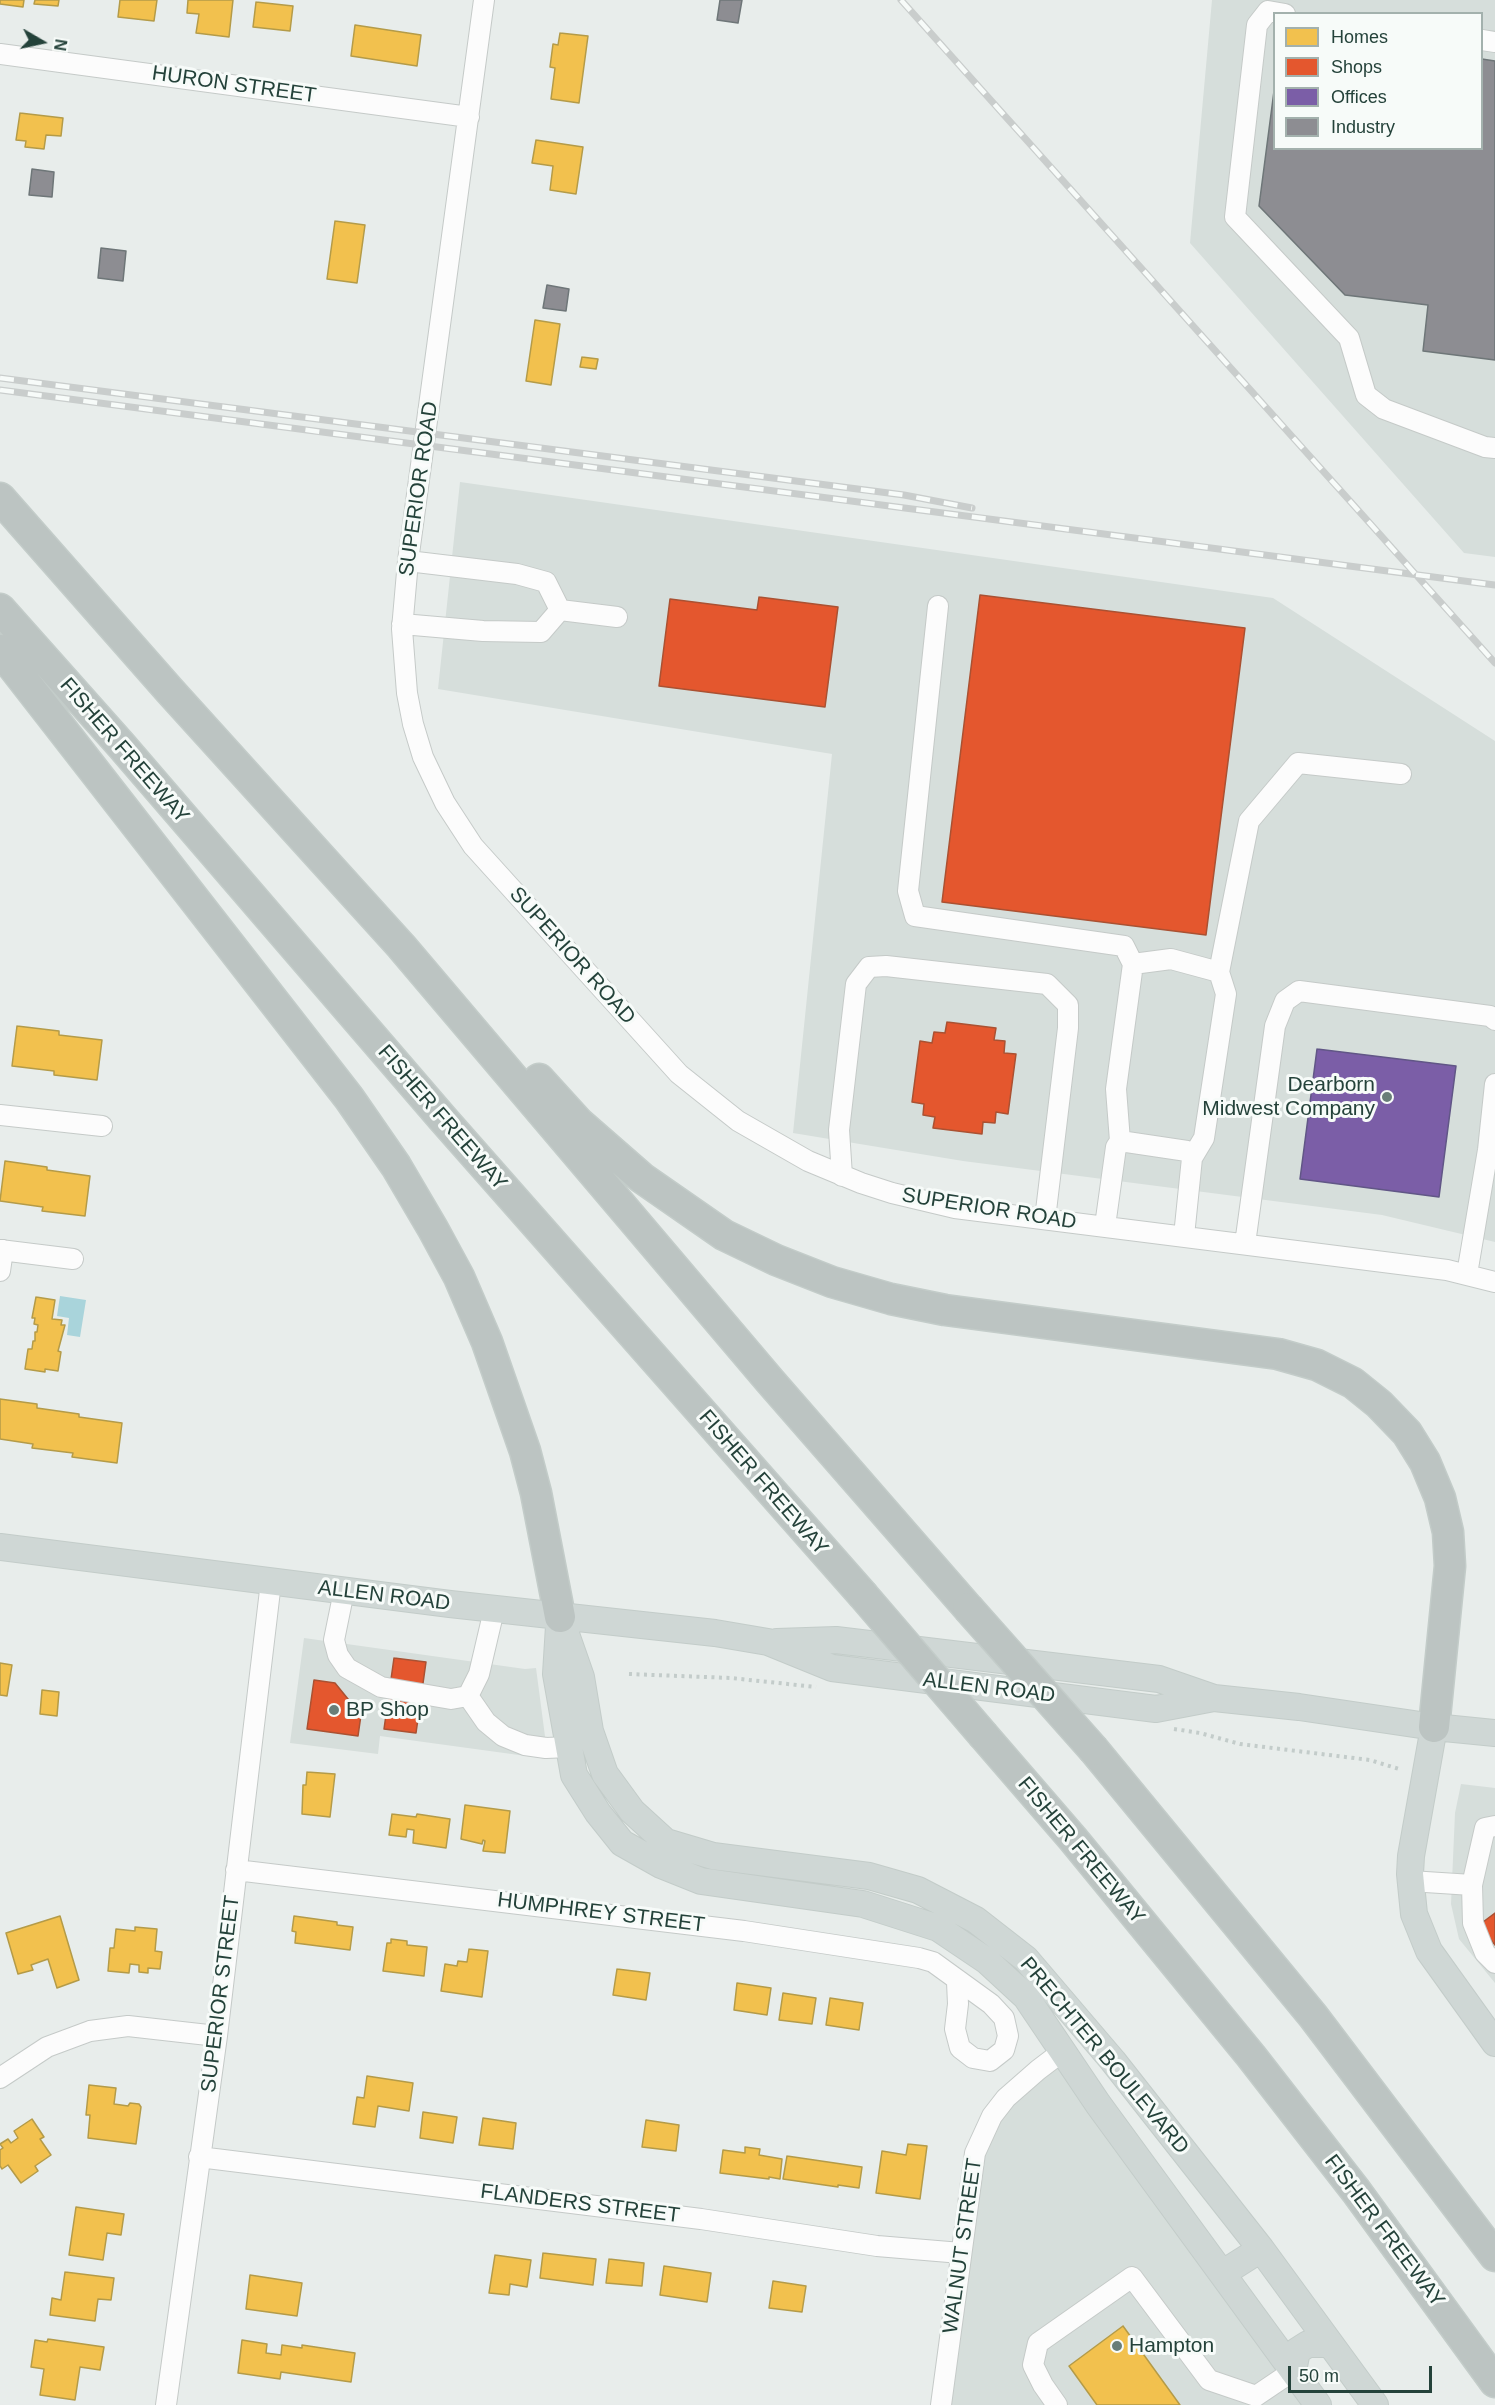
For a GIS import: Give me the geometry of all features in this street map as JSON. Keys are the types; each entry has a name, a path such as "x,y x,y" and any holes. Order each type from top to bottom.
{"highway":[{"path":"0,498 170,691 401,946 770,1381 1094,1750 1313,2016 1495,2256"},
{"name":"FISHER FREEWAY","path":"0,609 121,745 443,1119 862,1594 1073,1839 1251,2056 1356,2191 1495,2382"},
{"path":"0,650 349,1098 396,1166 433,1228 459,1278 487,1342 525,1451 536,1493 560,1617"},
{"path":"401,946 493,1028 579,1123 642,1178 724,1235 776,1260 832,1282 891,1299 945,1310 1278,1354 1317,1365 1353,1383 1379,1404 1407,1433 1425,1462 1440,1498 1448,1532 1450,1566 1434,1727"}],"main road":[{"name":"ALLEN ROAD","path":"0,1547 494,1610 715,1633 768,1642 832,1668 1156,1709 1214,1698 1495,1733"},
{"name":"PRECHTER BOULEVARD","path":"560,1617 556,1674 574,1775 598,1814 622,1843 661,1865 701,1881 863,1904 938,1928 987,1960 1026,1997 1098,2104 1318,2405"},
{"name":"PRECHTER BOULEVARD","path":"560,1617 581,1677 590,1731 605,1774 632,1811 666,1842 713,1856 869,1876 918,1890 976,1920 1026,1959 1113,2061 1261,2249 1375,2405"},
{"path":"1434,1727 1411,1856 1410,1881 1414,1914 1429,1951 1492,2030"},
{"path":"1223,2273 1261,2249"},
{"path":"1293,2371 1297,2351 1308,2344 1330,2344"}],"street":[{"name":"SUPERIOR ROAD","path":"483,0 408,561 402,624 407,693 423,757 445,803 473,846 679,1074 712,1102 766,1139 842,1176 924,1202 1447,1270 1495,1282"},
{"path":"1274,12 1268,11 1257,25 1234,217 1349,338 1366,395 1384,409 1485,447 1495,448"},
{"name":"HURON STREET","path":"0,54 469,117"},
{"path":"408,561 517,574 546,582 560,610"},
{"path":"938,606 908,891 915,916 1124,946 1132,964 1116,1089 1120,1141 1116,1148 1105,1227"},
{"path":"560,610 617,617"},
{"path":"402,624 483,631 541,632 560,610"},
{"path":"1184,1236 1192,1158 1204,1138 1226,994 1219,972 1249,821 1298,763 1401,774"},
{"path":"1132,964 1171,958 1219,972"},
{"path":"842,1176 839,1130 856,984 869,967 885,966 1047,984 1068,1005 1068,1028 1045,1219"},
{"path":"1245,1244 1275,1026 1285,1001 1299,991 1490,1016 1495,1020"},
{"path":"1467,1274 1488,1150 1495,1084"},
{"path":"0,1114 102,1126"},
{"path":"1120,1141 1187,1151 1192,1158"},
{"path":"0,1271 1,1250 73,1259"},
{"name":"SUPERIOR STREET","path":"166,2405 217,2036 271,1582"},
{"path":"344,1591 334,1640 338,1655 347,1668 381,1687 451,1699 468,1696"},
{"path":"468,1696 479,1674 494,1610"},
{"path":"468,1696 486,1722 503,1736 525,1745 546,1748 569,1747"},
{"path":"1495,1826 1485,1828 1472,1885 1473,1923 1485,1953 1495,1963"},
{"name":"HUMPHREY STREET","path":"236,1870 732,1930 919,1958 933,1962 957,1982"},
{"path":"1410,1881 1472,1885"},
{"path":"0,2078 47,2047 90,2031 128,2026 217,2036"},
{"name":"WALNUT STREET","path":"941,2405 975,2153 992,2115 1006,2098 1063,2051"},
{"name":"FLANDERS STREET","path":"199,2157 690,2218 877,2246 961,2253"},
{"path":"1057,2405 1033,2366 1038,2343 1132,2277 1209,2380 1256,2400 1293,2371"}],"shaded area":[{"path":"1212,0 1495,0 1495,557 1464,553 1190,243"},
{"path":"460,482 1273,598 1495,741 1495,1242 1382,1215 963,1161 793,1133 832,754 438,689"},
{"path":"304,1638 525,1669 536,1668 548,1759 380,1736 378,1754 290,1743"},
{"path":"1461,1784 1495,1788 1495,1983 1459,1939 1451,1904 1455,1813"},
{"path":"1063,2051 1318,2405 941,2405 981,2136"}],"water":[{"path":"60,1296 86,1300 80,1337 67,1335 69,1318 57,1316"}],"building: Homes":[{"path":"0,0 24,0 23,7 0,4"},
{"path":"35,0 59,0 58,6 34,4"},
{"path":"120,0 157,0 154,21 118,17"},
{"path":"188,0 233,0 229,37 196,33 199,14 187,13"},
{"path":"256,2 293,6 290,31 253,27"},
{"path":"355,25 421,35 417,66 351,56"},
{"path":"560,33 588,36 579,103 551,99 555,68 550,67 553,44 558,45"},
{"path":"20,113 63,118 61,136 46,135 44,149 25,147 26,141 16,140"},
{"path":"536,140 583,147 576,194 550,190 553,166 532,163"},
{"path":"335,221 365,225 357,283 327,279"},
{"path":"535,320 560,324 551,385 526,381"},
{"path":"582,357 598,359 596,369 580,367"},
{"path":"17,1026 59,1031 59,1035 102,1040 97,1080 54,1075 54,1071 12,1066"},
{"path":"5,1161 90,1176 85,1216 42,1211 43,1207 0,1201"},
{"path":"36,1297 55,1300 52,1319 62,1320 61,1325 65,1325 58,1351 61,1352 58,1371 25,1369 28,1349 32,1349 35,1332 37,1332 38,1325 34,1324 35,1318 32,1318"},
{"path":"0,1399 37,1404 37,1408 79,1414 79,1417 122,1423 117,1463 72,1457 73,1453 32,1448 33,1444 0,1439"},
{"path":"0,1663 12,1665 7,1696 0,1695"},
{"path":"42,1690 59,1692 57,1716 40,1714"},
{"path":"307,1772 335,1774 330,1817 302,1814 303,1785 306,1785"},
{"path":"465,1805 510,1811 505,1853 483,1851 485,1841 483,1840 482,1844 461,1839"},
{"path":"392,1814 416,1817 417,1814 450,1819 446,1848 413,1843 414,1830 407,1829 406,1837 389,1835"},
{"path":"60,1916 79,1980 57,1988 48,1959 31,1965 33,1970 18,1974 6,1933"},
{"path":"294,1916 337,1922 337,1925 353,1927 350,1950 295,1943 296,1932 292,1931"},
{"path":"135,1927 157,1929 155,1951 162,1952 160,1969 148,1968 148,1973 139,1972 139,1965 130,1964 129,1973 108,1971 110,1948 114,1948 116,1929 135,1931"},
{"path":"391,1939 407,1941 407,1945 427,1947 424,1976 383,1971 387,1943 391,1943"},
{"path":"469,1949 488,1951 482,1997 441,1991 445,1964 457,1966 458,1961 467,1962"},
{"path":"617,1969 650,1973 646,2000 613,1995"},
{"path":"737,1983 771,1988 767,2015 734,2010"},
{"path":"783,1993 816,1998 812,2024 779,2020"},
{"path":"830,1998 863,2003 859,2030 826,2025"},
{"path":"367,2076 413,2083 409,2111 378,2106 375,2127 353,2124 357,2097 364,2098"},
{"path":"89,2085 116,2088 114,2104 128,2106 130,2103 139,2104 141,2107 136,2144 88,2138 90,2115 86,2115"},
{"path":"423,2112 457,2117 453,2143 420,2138"},
{"path":"483,2118 516,2123 513,2149 479,2145"},
{"path":"32,2119 44,2137 40,2139 51,2155 35,2166 38,2171 21,2183 8,2165 2,2169 0,2166 0,2150 3,2148 0,2144 8,2139 11,2143 18,2138 14,2131"},
{"path":"646,2120 679,2125 676,2151 642,2147"},
{"path":"908,2144 927,2146 920,2199 876,2193 882,2151 906,2155"},
{"path":"745,2147 760,2149 759,2155 782,2159 780,2179 720,2173 723,2150 745,2153"},
{"path":"787,2156 862,2167 859,2188 783,2179"},
{"path":"76,2207 124,2214 121,2235 107,2233 103,2260 69,2255"},
{"path":"543,2253 596,2259 593,2285 540,2278"},
{"path":"495,2255 531,2260 527,2287 510,2284 509,2295 489,2293"},
{"path":"609,2259 644,2263 642,2286 606,2283"},
{"path":"664,2266 711,2273 707,2302 660,2295"},
{"path":"65,2272 114,2278 111,2300 98,2299 95,2321 50,2315 52,2298 61,2300"},
{"path":"250,2275 302,2283 297,2316 246,2309"},
{"path":"773,2281 806,2286 802,2312 769,2308"},
{"name":"Hampton","path":"1123,2326 1180,2405 1097,2405 1069,2366"},
{"path":"48,2339 104,2347 100,2370 80,2367 75,2400 40,2395 44,2369 31,2367 35,2340 47,2342"},
{"path":"242,2340 267,2344 266,2353 281,2355 282,2345 302,2348 302,2345 355,2353 351,2382 281,2372 280,2379 238,2373"}],"building: Shops":[{"path":"980,595 1245,628 1206,935 942,902"},
{"path":"759,597 838,607 825,707 659,686 670,599 757,610"},
{"path":"947,1022 996,1028 994,1040 1005,1041 1004,1053 1016,1054 1008,1114 996,1112 995,1123 983,1122 982,1134 933,1128 935,1117 923,1115 924,1104 912,1102 920,1041 932,1043 934,1032 945,1033"},
{"path":"394,1658 426,1662 416,1733 384,1729"},
{"name":"BP Shop","path":"314,1680 335,1683 361,1715 358,1736 307,1729"},
{"path":"1495,1913 1495,1945 1479,1925"}],"building: Offices":[{"path":"1317,1049 1456,1066 1439,1197 1300,1179"}],"building: Industry":[{"path":"720,0 742,0 738,23 717,20"},
{"path":"1483,59 1495,61 1495,360 1423,351 1428,305 1345,295 1259,206 1273,99 1273,150 1483,150"},
{"path":"32,169 54,172 52,197 29,195"},
{"path":"101,248 126,251 123,281 98,278"},
{"path":"547,285 569,289 566,311 543,308"}],"railway":[{"path":"901,0 1495,663"},
{"path":"0,378 904,495 972,508"},
{"path":"0,390 1495,585"}],"place":[{"name":"Dearborn Midwest Company","path":"1387,1097"},
{"name":"BP Shop","path":"334,1710"},
{"name":"Hampton","path":"1117,2346"}]}
